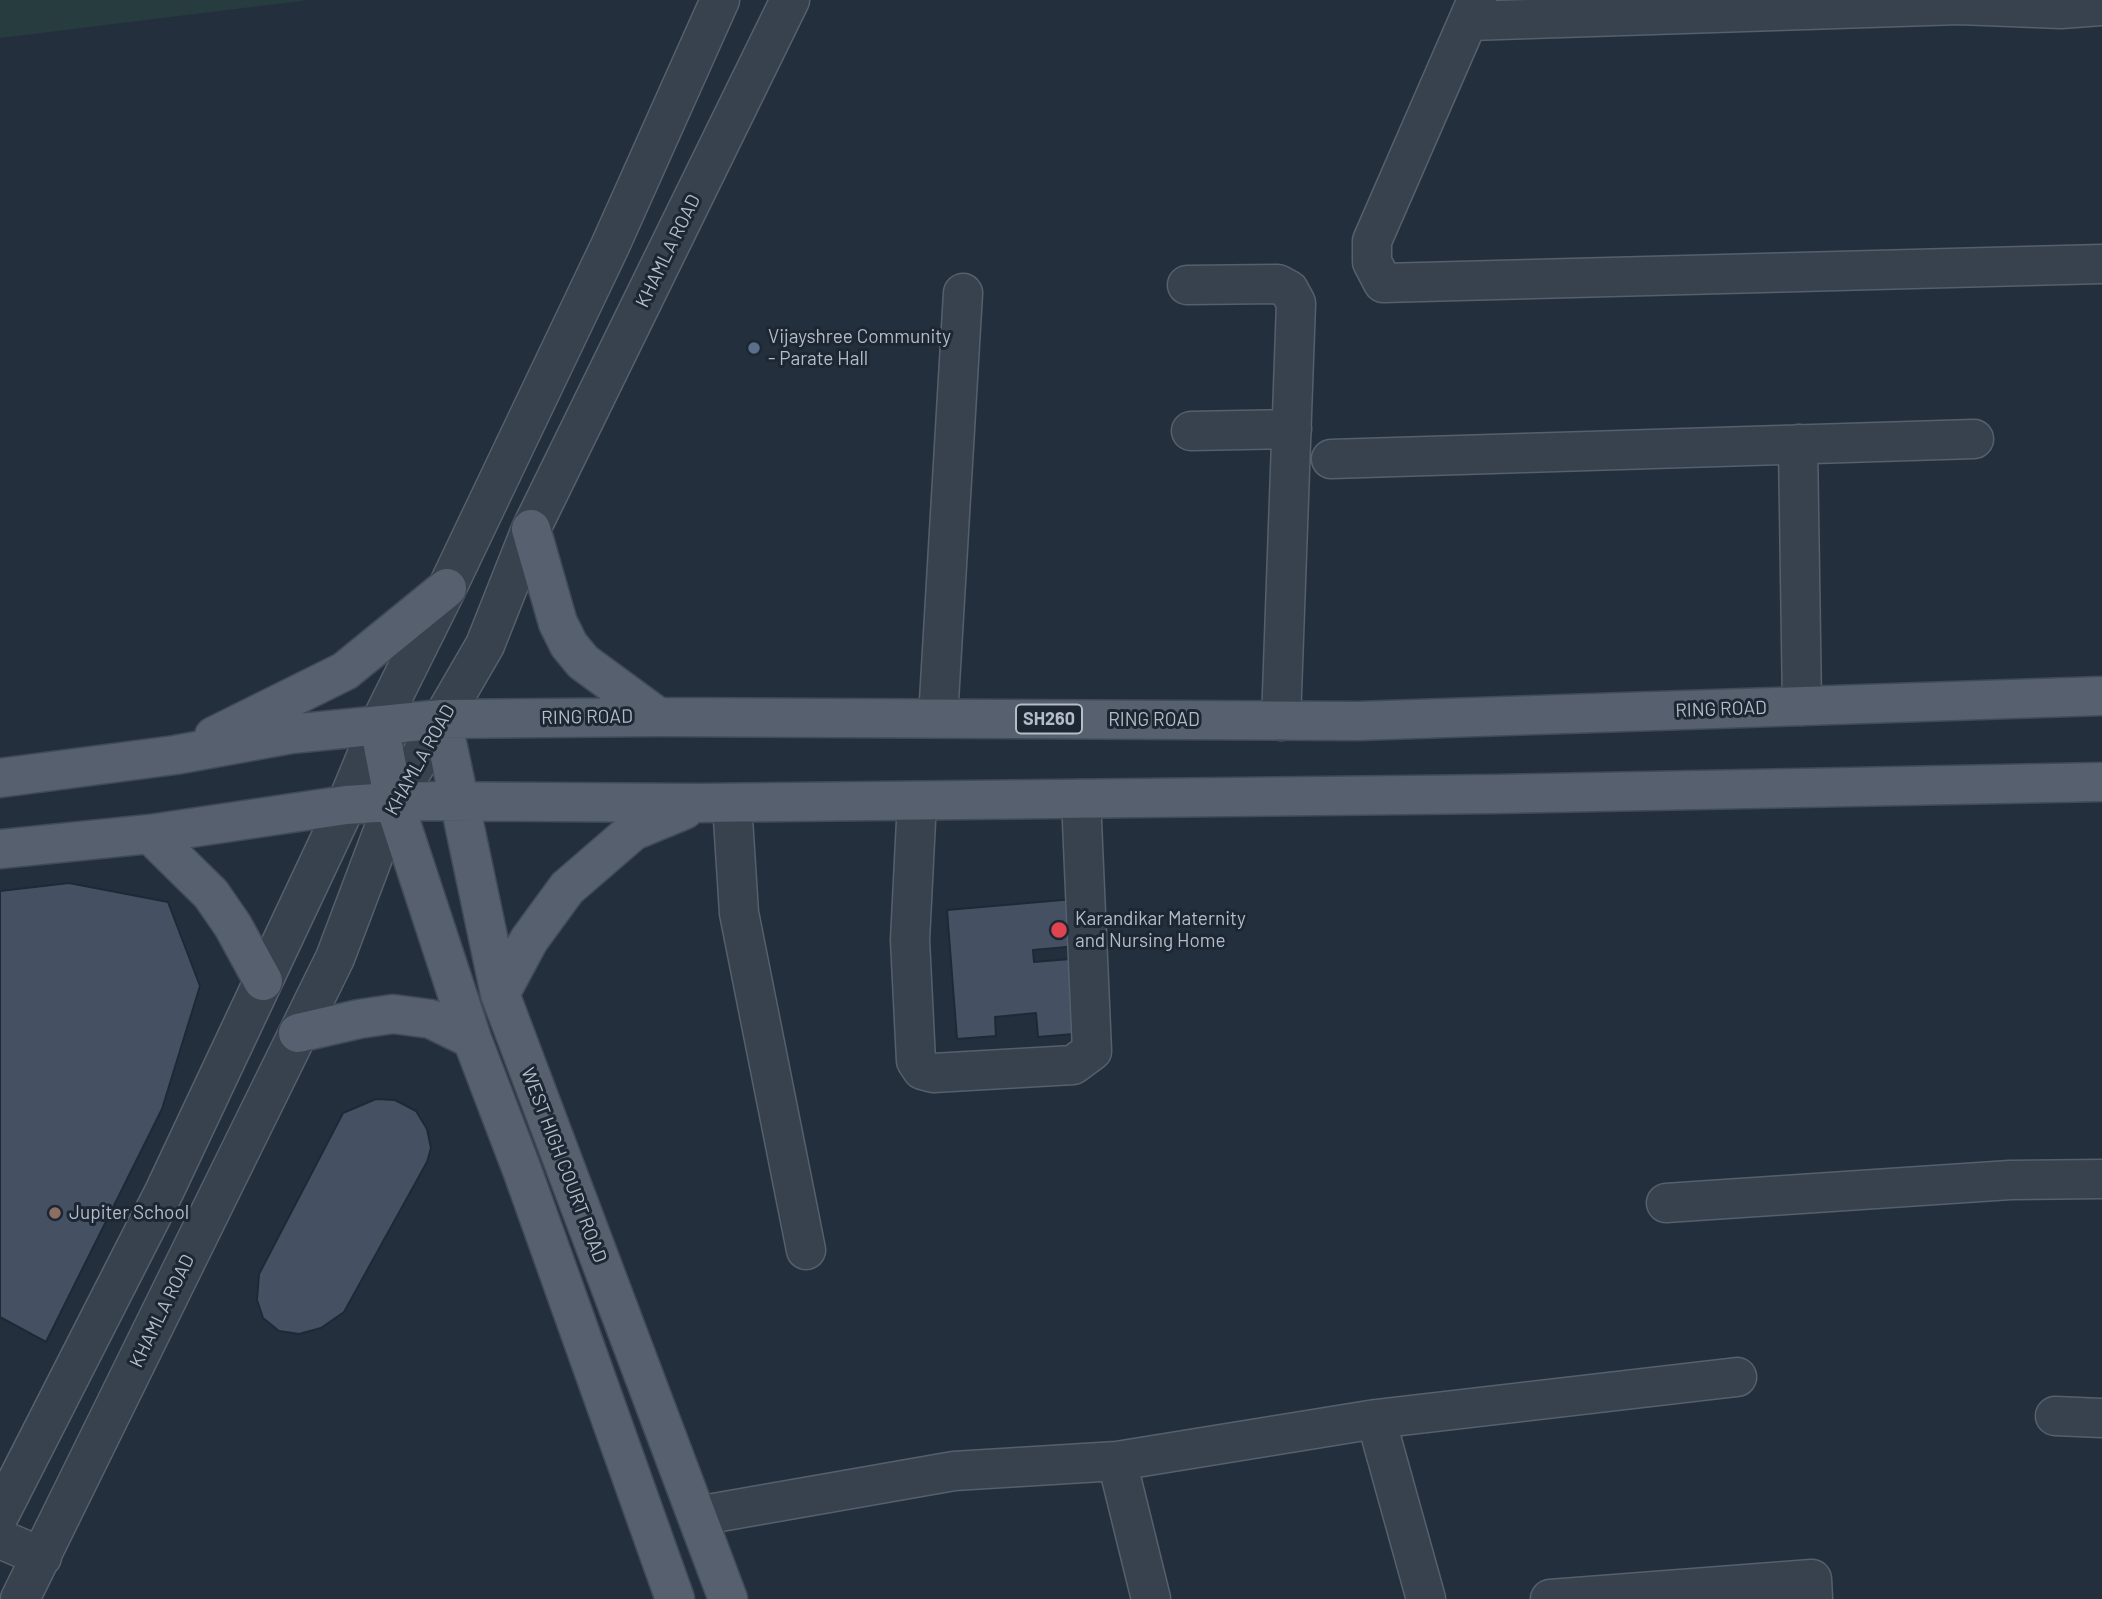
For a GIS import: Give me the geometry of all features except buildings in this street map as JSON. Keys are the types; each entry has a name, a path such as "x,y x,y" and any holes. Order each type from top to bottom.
{"main road":[{"path":"531,529 558,623 569,645 583,662 659,717"},
{"path":"175,755 345,671 447,588"},
{"name":"RING ROAD","path":"0,778 175,755 291,734 442,719 659,717 1357,722 2102,696"},
{"name":"WEST HIGH COURT ROAD","path":"442,719 500,994 728,1599"},
{"path":"379,724 394,802 472,1039 522,1170 675,1599"},
{"path":"0,849 150,834 346,805 394,802 917,801 1510,794 2102,782"},
{"path":"500,994 529,940 567,888 633,831 715,803"},
{"path":"150,834 211,894 233,926 263,981"},
{"path":"298,1033 393,1014 431,1019 472,1039"}],"street":[{"path":"0,1514 163,1192 346,805 379,724 610,246 720,0"},
{"name":"KHAMLA ROAD","path":"20,1599 335,958 394,802 485,645 531,529 790,0"},
{"path":"2102,6 2059,4 1473,10 1372,241 1372,262 1383,283 2102,264"},
{"path":"1187,285 1278,284 1289,290 1296,303 1281,721"},
{"path":"938,718 963,293"},
{"path":"1191,431 1292,429"},
{"path":"1331,459 1974,439"},
{"path":"1798,444 1802,706"},
{"path":"917,801 910,940 916,1061 922,1070 933,1073 1073,1065 1092,1051 1081,799"},
{"path":"715,803 806,1250"},
{"path":"1666,1203 2010,1180 2102,1179"},
{"path":"697,1516 954,1471 1117,1461 1376,1419 1737,1377"},
{"path":"2055,1416 2102,1418"},
{"path":"1376,1419 1426,1599"},
{"path":"1117,1461 1151,1599"},
{"path":"0,1539 42,1557"},
{"path":"1550,1599 1812,1578 1813,1599"}],"green space":[{"path":"0,0 308,0 0,38"}],"place":[{"name":"Vijayshree Community - Parate Hall","path":"754,348"},
{"name":"Karandikar Maternity and Nursing Home","path":"1059,930"},
{"name":"Jupiter School","path":"55,1213"}]}
